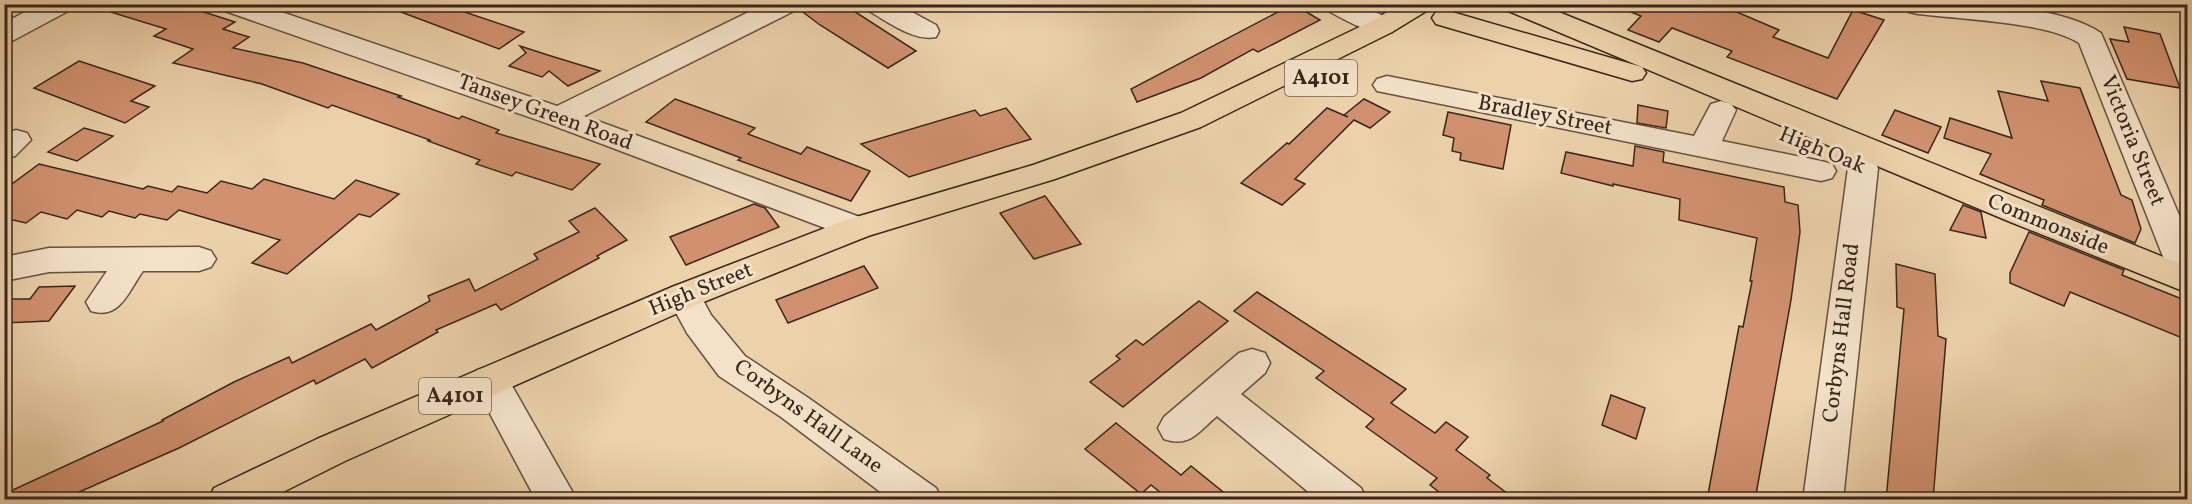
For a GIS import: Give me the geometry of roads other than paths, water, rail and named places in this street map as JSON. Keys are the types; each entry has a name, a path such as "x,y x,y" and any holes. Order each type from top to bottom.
{"main road":[{"name":"High Street","path":"228,500 331,450 684,296 857,228 1044,171 1191,120 1383,26 1419,4"},
{"name":"High Oak","path":"1471,4 1603,57 1619,67"},
{"name":"High Oak","path":"1515,4 1726,101 1866,160 1908,169"},
{"name":"High Street","path":"1191,120 1267,104 1453,11"},
{"name":"High Oak","path":"1453,11 1726,101"},
{"name":"High Oak","path":"1866,160 1887,178 2030,219"},
{"name":"Commonside","path":"1908,169 2187,279"}],"street":[{"path":"4,34 61,4"},
{"name":"Tansey Green Road","path":"231,4 559,117 857,228"},
{"path":"559,117 788,4"},
{"path":"876,4 910,11 926,30"},
{"path":"1335,4 1383,26"},
{"name":"Victoria Street","path":"1918,6 2043,21 2079,31 2091,39 2187,279"},
{"name":"Bradley Street","path":"1387,85 1427,79 1704,147 1821,171"},
{"path":"1704,147 1726,101"},
{"name":"Corbyns Hall Road","path":"1823,500 1866,160"},
{"path":"4,269 50,260 199,259"},
{"path":"103,303 133,260"},
{"name":"Corbyns Hall Lane","path":"684,296 699,324 732,366 794,407 922,500"},
{"path":"1177,428 1252,363"},
{"path":"490,380 557,500"},
{"path":"1216,394 1347,500"}]}
